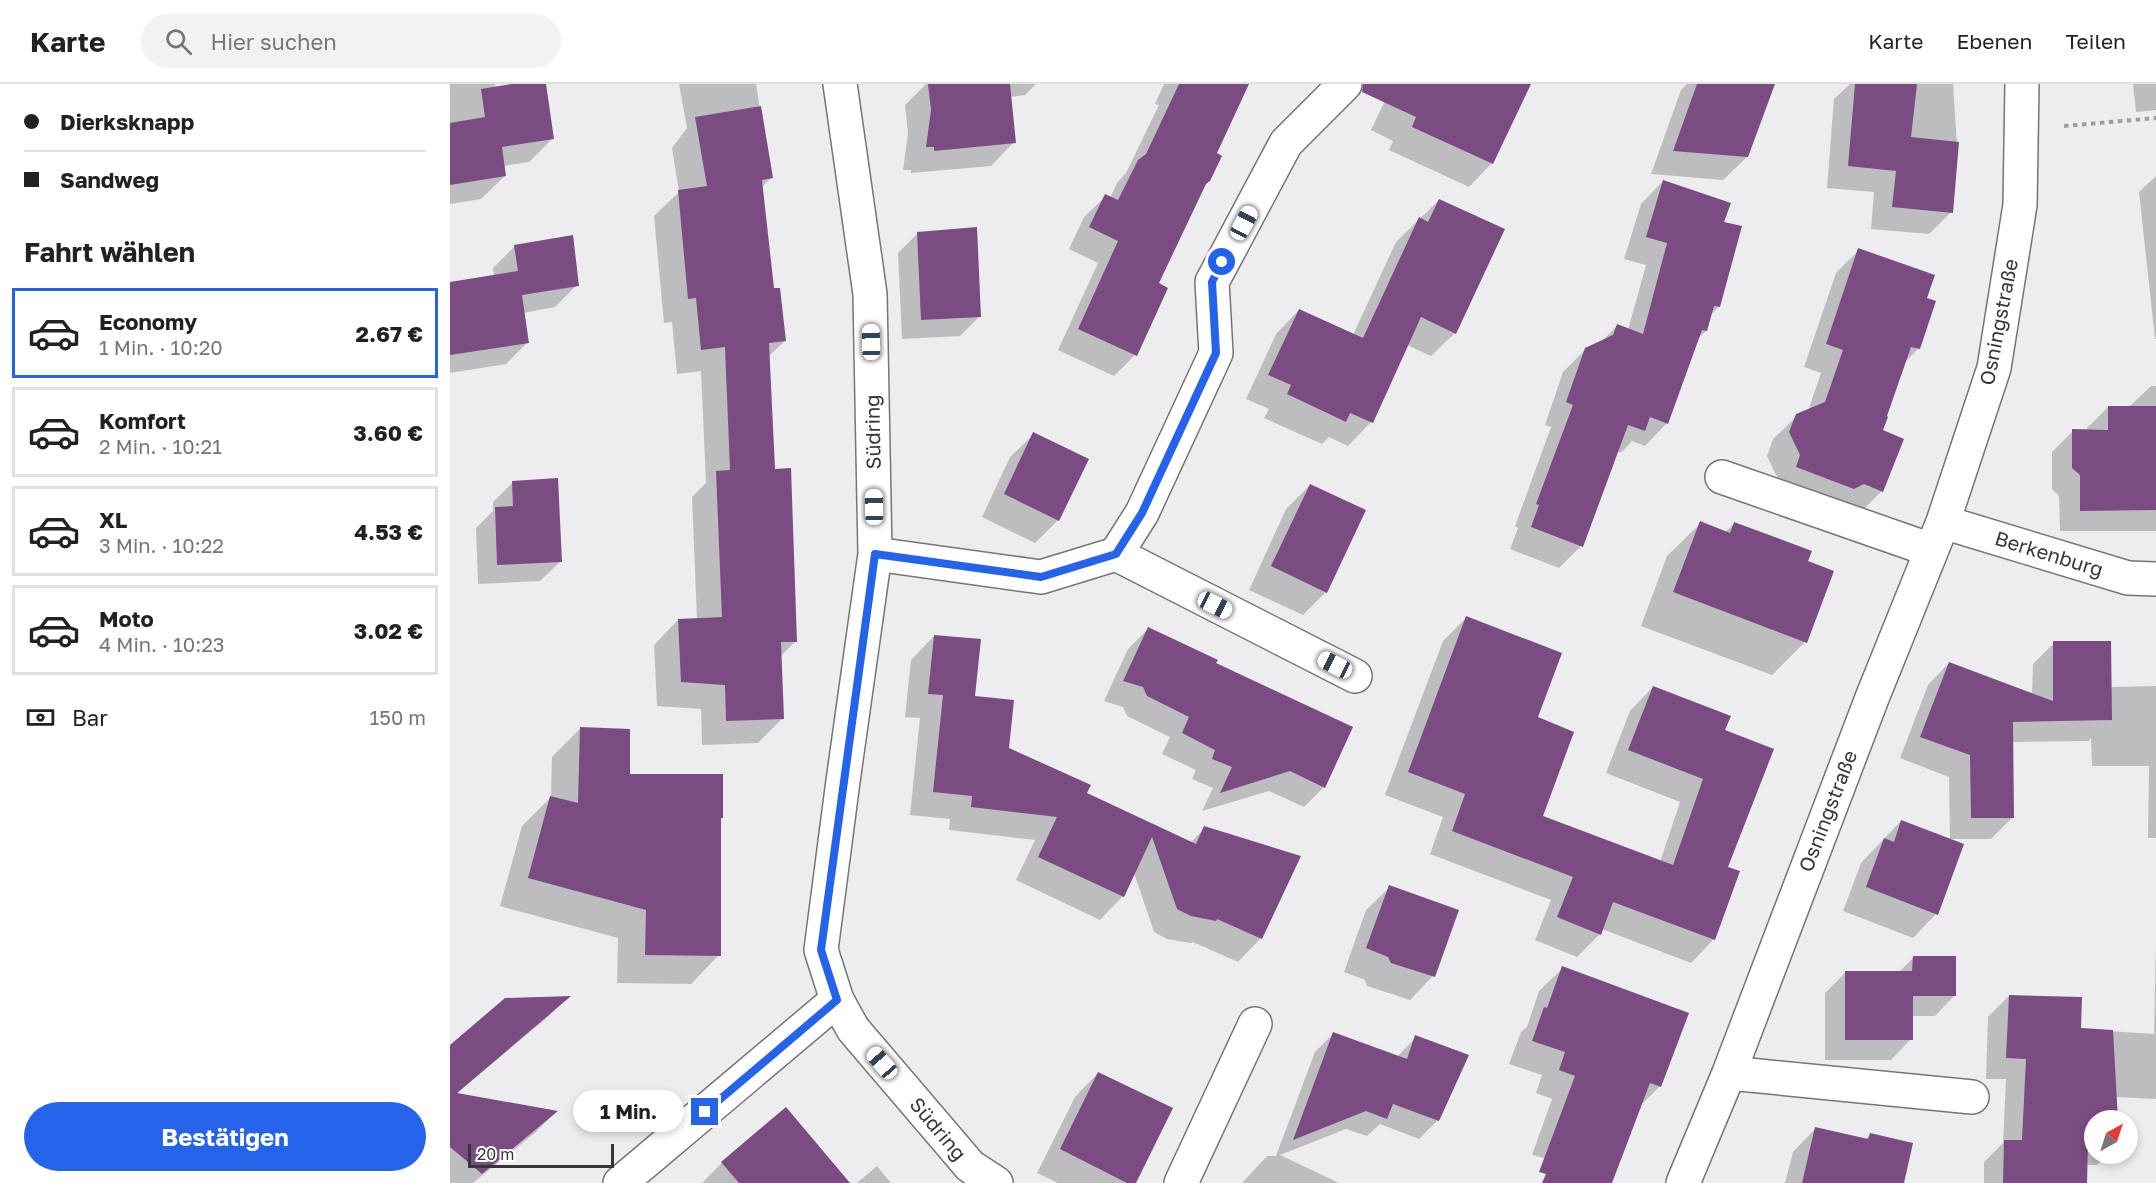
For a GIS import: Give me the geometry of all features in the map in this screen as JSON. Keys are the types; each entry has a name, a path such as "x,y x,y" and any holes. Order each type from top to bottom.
{"street":[{"name":"Südring","path":"840,84 870,294 875,554 821,950 837,1000 853,1029 970,1166 996,1183"},
{"path":"875,554 1041,577 1116,554 1142,513 1216,353 1212,282 1286,143 1345,84"},
{"name":"Osningstraße","path":"1683,1183 1729,1073 1872,698 1937,536 1994,368 2020,205 2022,84"},
{"path":"1722,477 1937,536"},
{"name":"Berkenburg","path":"1937,536 2128,578 2156,579"},
{"path":"1116,554 1355,676"},
{"path":"620,1183 837,1000"},
{"path":"1181,1183 1255,1024"},
{"path":"1729,1073 1972,1097"}],"path":[{"path":"2022,130 2156,118"}],"building":[{"path":"511,84 546,84 554,139 502,147 506,176 450,185 450,123 485,117 481,89"},
{"path":"928,84 1010,84 1016,143 934,151 934,147 926,147 931,110"},
{"path":"1179,84 1249,84 1217,153 1222,156 1210,181 1206,184 1159,283 1168,288 1137,356 1078,329 1118,241 1089,227 1105,194 1118,200 1138,160 1146,154"},
{"path":"1363,84 1531,84 1493,164 1412,127 1416,117 1362,92"},
{"path":"1697,84 1775,84 1748,157 1673,151"},
{"path":"1855,84 1917,84 1911,137 1959,142 1953,213 1892,207 1896,171 1848,166"},
{"path":"761,106 773,178 762,180 774,288 780,288 786,341 769,343 775,469 791,468 797,642 781,642 784,719 726,721 725,685 681,682 678,619 722,617 716,471 730,470 725,347 701,350 696,298 688,299 678,190 707,186 695,117"},
{"path":"1663,180 1731,203 1724,222 1742,226 1720,307 1714,306 1707,331 1702,330 1668,424 1650,417 1645,431 1628,425 1583,547 1531,527 1539,505 1536,504 1573,405 1566,402 1585,348 1613,335 1617,324 1643,334 1667,243 1646,237"},
{"path":"1439,199 1505,229 1456,334 1421,317 1373,423 1350,413 1346,422 1287,394 1291,385 1268,375 1299,309 1363,338 1419,217 1428,222"},
{"path":"977,227 981,317 921,320 917,232"},
{"path":"573,235 579,286 522,295 529,343 450,355 450,282 518,271 514,245"},
{"path":"1858,248 1935,275 1927,298 1936,301 1920,349 1911,347 1883,430 1904,439 1883,492 1864,484 1854,489 1796,467 1800,455 1789,432 1796,414 1825,402 1843,350 1826,344"},
{"path":"2108,406 2156,406 2156,510 2080,511 2080,475 2072,468 2072,429 2108,430"},
{"path":"1033,432 1089,459 1059,521 1004,494"},
{"path":"558,478 562,562 497,565 495,507 513,506 512,481"},
{"path":"1310,484 1366,510 1327,593 1271,566"},
{"path":"1700,521 1730,533 1734,522 1812,551 1808,561 1834,571 1807,643 1673,592"},
{"path":"1466,616 1562,653 1538,717 1574,732 1543,816 1673,865 1703,779 1628,750 1653,686 1731,716 1725,730 1774,749 1728,867 1740,871 1715,940 1613,902 1601,935 1557,917 1573,877 1452,831 1465,794 1408,772"},
{"path":"1148,627 1218,660 1216,663 1353,727 1325,788 1290,771 1220,793 1232,767 1212,759 1215,750 1182,733 1189,717 1147,696 1143,687 1123,681"},
{"path":"934,635 981,639 975,696 1014,700 1009,748 1091,785 1087,793 1196,844 1204,826 1301,856 1262,939 1217,919 1216,921 1191,916 1177,909 1152,837 1124,897 1038,857 1057,817 971,807 972,796 933,792 943,695 928,694"},
{"path":"2053,641 2111,641 2112,720 2013,722 2014,818 1971,818 1970,755 1920,737 1949,662 2053,701"},
{"path":"580,727 630,729 630,774 723,774 721,956 645,955 646,910 528,878 550,796 578,803"},
{"path":"1901,820 1964,844 1938,915 1866,887 1884,838 1894,842"},
{"path":"1389,885 1459,910 1435,977 1391,963 1388,957 1366,948"},
{"path":"1913,956 1956,956 1956,996 1913,996 1913,1040 1845,1040 1845,971 1912,971"},
{"path":"1562,966 1689,1013 1661,1087 1650,1083 1612,1183 1542,1183 1546,1174 1539,1172 1575,1076 1559,1070 1565,1052 1532,1041"},
{"path":"2009,995 2082,997 2081,1028 2113,1030 2117,1110 2084,1110 2084,1164 2087,1164 2087,1183 2003,1183 2004,1140 2022,1140 2026,1059 2006,1058"},
{"path":"571,996 457,1093 558,1111 482,1174 450,1147 450,1045 505,998"},
{"path":"1333,1032 1407,1059 1415,1035 1469,1055 1439,1121 1393,1104 1387,1119 1366,1111 1293,1140"},
{"path":"1098,1072 1173,1108 1136,1183 1127,1183 1060,1149"},
{"path":"786,1107 850,1183 739,1183 721,1162"},
{"path":"1815,1127 1868,1139 1870,1133 1913,1143 1904,1183 1802,1183"}],"route":[{"path":"705,1112 837,1000 821,950 875,554 1041,577 1116,554 1142,513 1216,353 1212,282 1222,262"}]}
